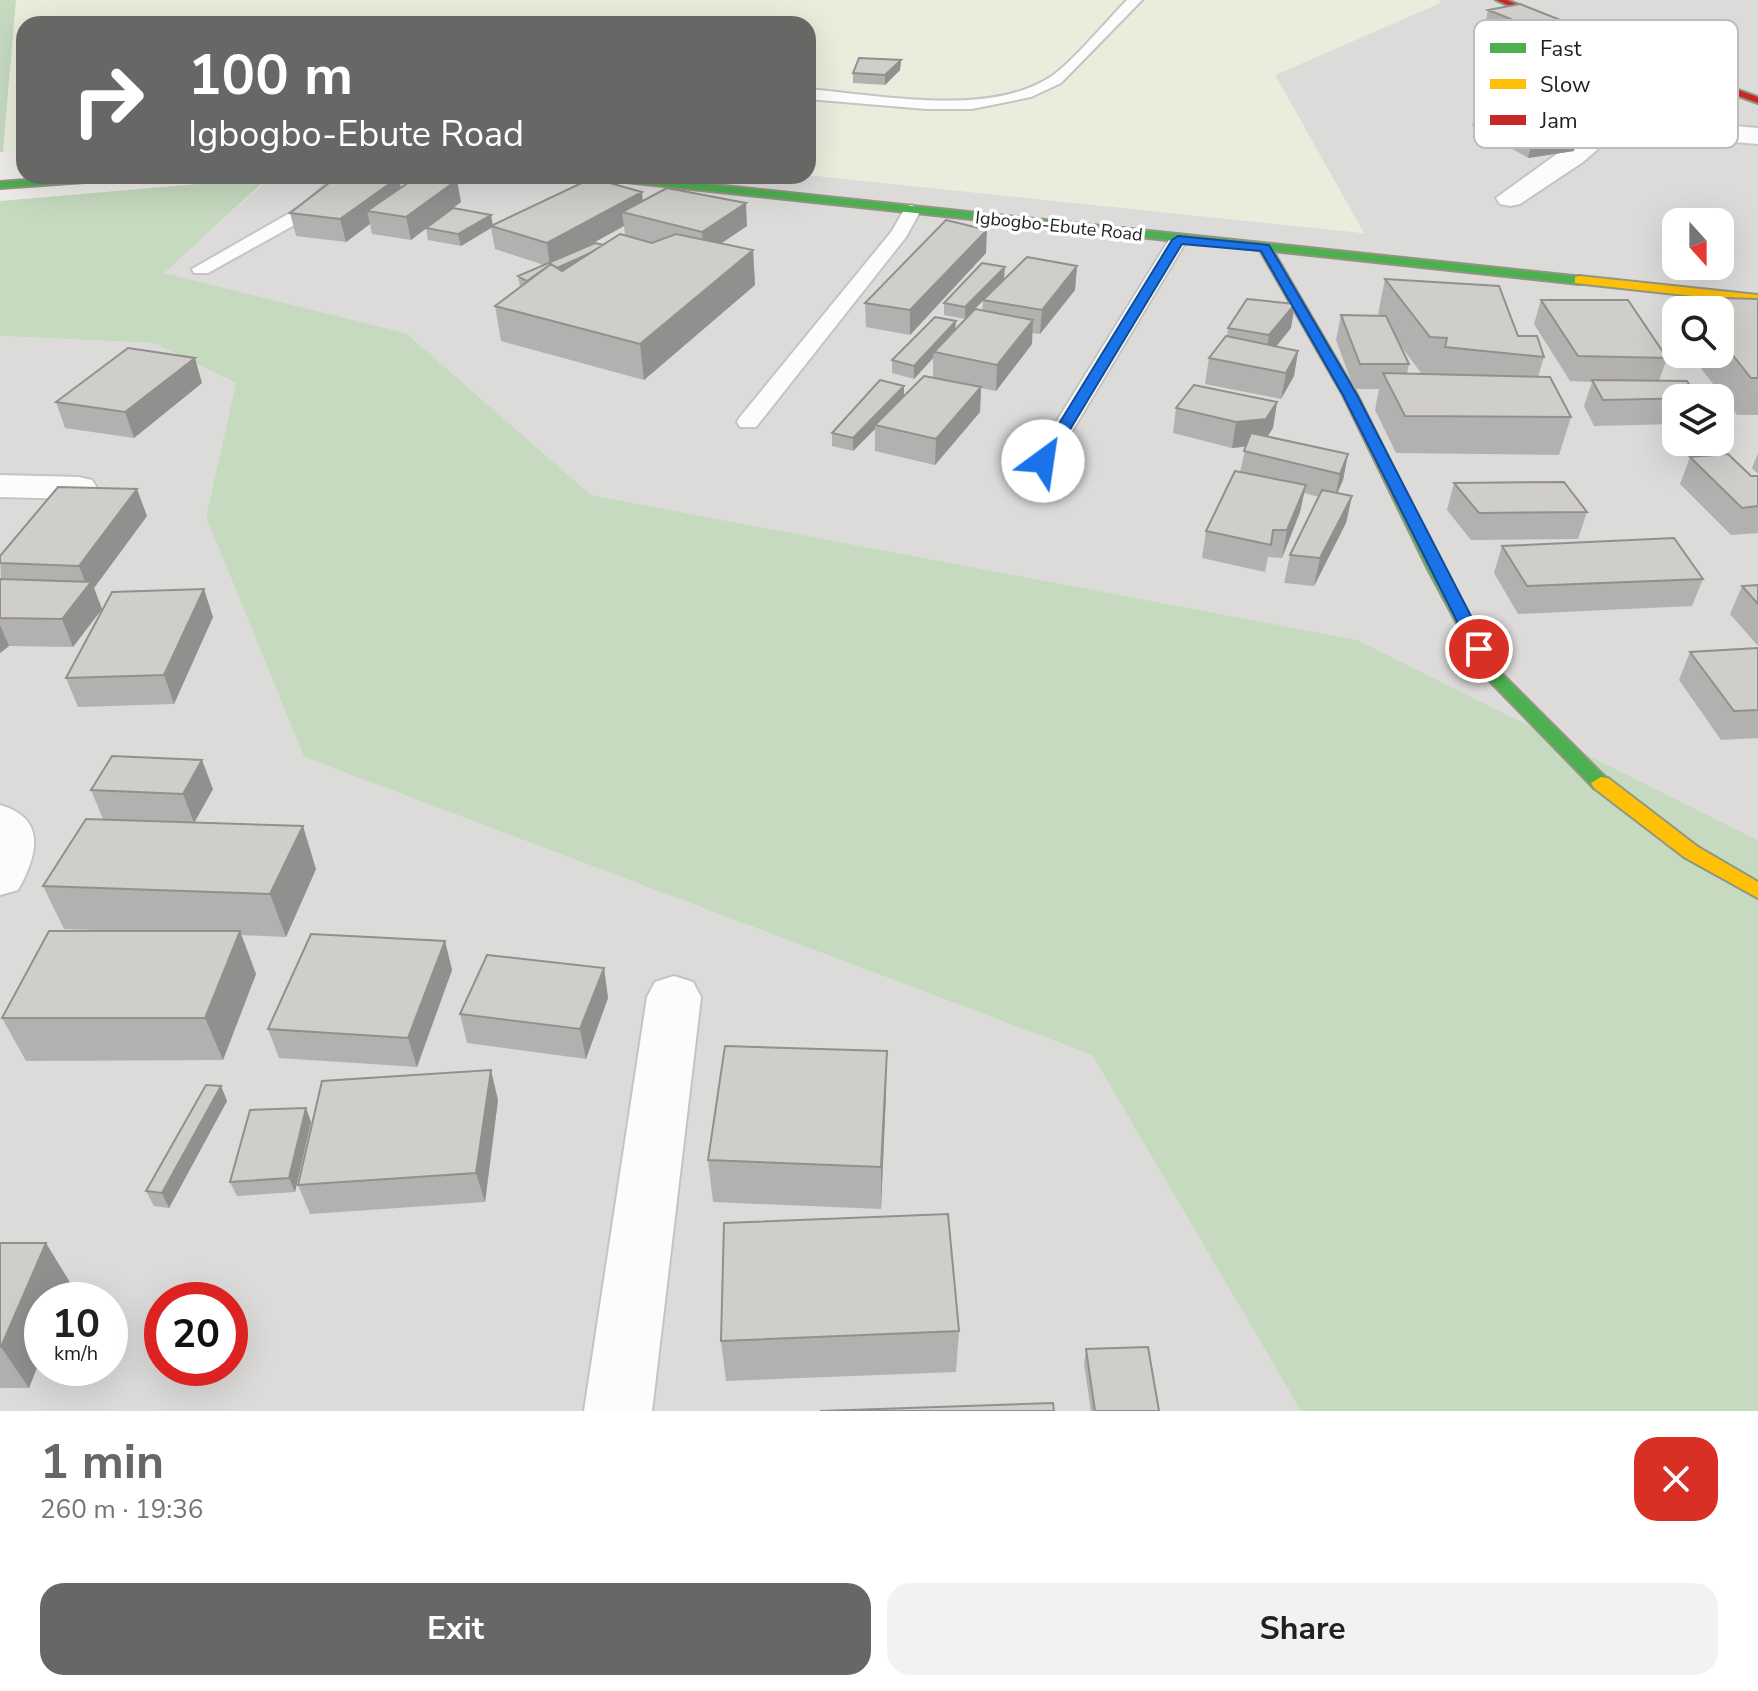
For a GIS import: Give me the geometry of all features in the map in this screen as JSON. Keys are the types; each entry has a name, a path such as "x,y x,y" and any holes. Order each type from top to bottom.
{"main road":[{"path":"1500,0 1547,20"},
{"path":"1533,0 1583,20"},
{"path":"1738,79 1758,86"},
{"path":"1738,93 1758,100"},
{"name":"Igbogbo-Ebute Road","path":"816,183 1742,278"},
{"name":"Igbogbo-Ebute Road","path":"672,184 1758,299"},
{"path":"1265,248 1350,395 1436,569 1494,676 1613,795 1691,852 1758,891"}],"street":[{"path":"1738,134 1758,136"},
{"path":"1510,198 1584,148"},
{"path":"0,486 79,488"},
{"path":"0,822 12,839 13,851 0,877"},
{"path":"618,1411 674,997"}],"lane":[{"path":"816,95 926,104 972,104 1026,94 1056,80 1135,0"},
{"path":"201,269 308,210 336,184"},
{"path":"748,422 900,233 912,210"},
{"path":"1043,461 1178,240"}],"shaded area":[{"path":"1439,0 1758,0 1758,840 1358,640 591,495 406,333 163,273 263,184 816,184 816,176 1363,233 1275,75 1440,3"},
{"path":"0,336 153,343 236,383 206,517 304,757 1092,1055 1301,1411 0,1411"}],"green space":[{"path":"0,0 16,0 3,152 0,152"},
{"path":"16,0 1439,0 1440,3 1275,75 1364,233 816,176 816,16 16,16 16,151 3,152"},
{"path":"198,184 261,184 164,273 406,333 591,495 1358,640 1758,840 1758,1411 1301,1411 1092,1055 304,757 206,517 236,383 153,343 0,336 0,201"}],"building":[{"path":"1520,4 1560,20 1513,20 1488,10"},
{"path":"859,58 901,60 885,75 853,73"},
{"path":"328,184 389,184 340,219 290,213"},
{"path":"406,184 451,184 406,217 367,211"},
{"path":"579,184 613,184 642,192 547,243 491,226"},
{"path":"667,188 746,203 702,232 622,212"},
{"path":"453,208 491,215 458,234 426,228"},
{"path":"946,220 987,230 910,310 865,303"},
{"path":"620,234 652,243 676,234 753,250 640,344 495,306 551,264 562,271"},
{"path":"595,243 603,245 557,268 551,264 527,281 518,276"},
{"path":"1027,257 1077,266 1042,310 983,300"},
{"path":"982,263 1005,267 965,307 944,303"},
{"path":"1385,279 1499,286 1518,336 1537,336 1544,357 1445,347 1447,338 1430,337"},
{"path":"1734,298 1758,299 1758,378 1751,378 1734,357"},
{"path":"1247,299 1295,304 1269,335 1228,328"},
{"path":"1541,300 1628,300 1662,351 1662,358 1578,356"},
{"path":"975,309 1033,320 997,365 934,352"},
{"path":"1341,315 1386,316 1409,364 1360,364"},
{"path":"935,317 956,321 914,366 892,360"},
{"path":"1226,336 1298,351 1286,373 1209,358"},
{"path":"128,348 195,358 125,412 56,402"},
{"path":"1383,373 1550,377 1571,417 1405,416"},
{"path":"924,376 981,387 936,439 875,425"},
{"path":"880,380 904,386 853,438 832,433"},
{"path":"1592,380 1687,381 1689,384 1662,384 1662,399 1603,400"},
{"path":"1194,385 1277,402 1266,419 1236,422 1176,408"},
{"path":"1251,433 1348,454 1340,474 1244,451"},
{"path":"1730,456 1751,476 1758,476 1758,506 1742,508 1690,457"},
{"path":"1235,471 1306,485 1287,530 1273,530 1271,545 1206,531"},
{"path":"1564,482 1587,512 1479,513 1454,483"},
{"path":"58,487 137,489 79,566 0,563 0,556"},
{"path":"1322,490 1352,496 1320,558 1290,555"},
{"path":"1674,538 1703,579 1527,586 1502,546"},
{"path":"0,579 91,582 62,619 0,618"},
{"path":"1758,585 1758,604 1742,586"},
{"path":"204,589 164,675 66,678 112,592"},
{"path":"1758,648 1758,710 1734,711 1690,652"},
{"path":"112,756 202,760 183,794 91,790"},
{"path":"86,819 303,826 270,894 43,886"},
{"path":"49,931 240,931 205,1018 2,1018"},
{"path":"311,934 445,941 408,1038 268,1029"},
{"path":"487,955 604,968 580,1029 460,1014"},
{"path":"725,1046 887,1051 881,1167 708,1160"},
{"path":"491,1070 476,1173 298,1185 322,1081"},
{"path":"206,1085 221,1086 162,1193 146,1191"},
{"path":"306,1108 289,1178 230,1182 250,1110"},
{"path":"948,1214 959,1331 721,1341 724,1223"},
{"path":"0,1243 46,1243 29,1282 24,1282 24,1294 0,1347"},
{"path":"1148,1347 1159,1411 1095,1411 1086,1349"},
{"path":"1053,1403 1054,1411 820,1411"}],"traffic: fast":[{"path":"0,185 16,184"},
{"path":"673,184 1579,280"},
{"path":"1265,248 1350,395 1436,569 1494,676 1601,783"}],"traffic: slow":[{"path":"1579,280 1758,299"},
{"path":"1601,783 1691,852 1758,891"}],"traffic: jam":[{"path":"1500,0 1547,20"},
{"path":"1738,93 1758,100"}],"route":[{"path":"1043,461 1178,240 1265,248 1350,395 1479,649"}]}
